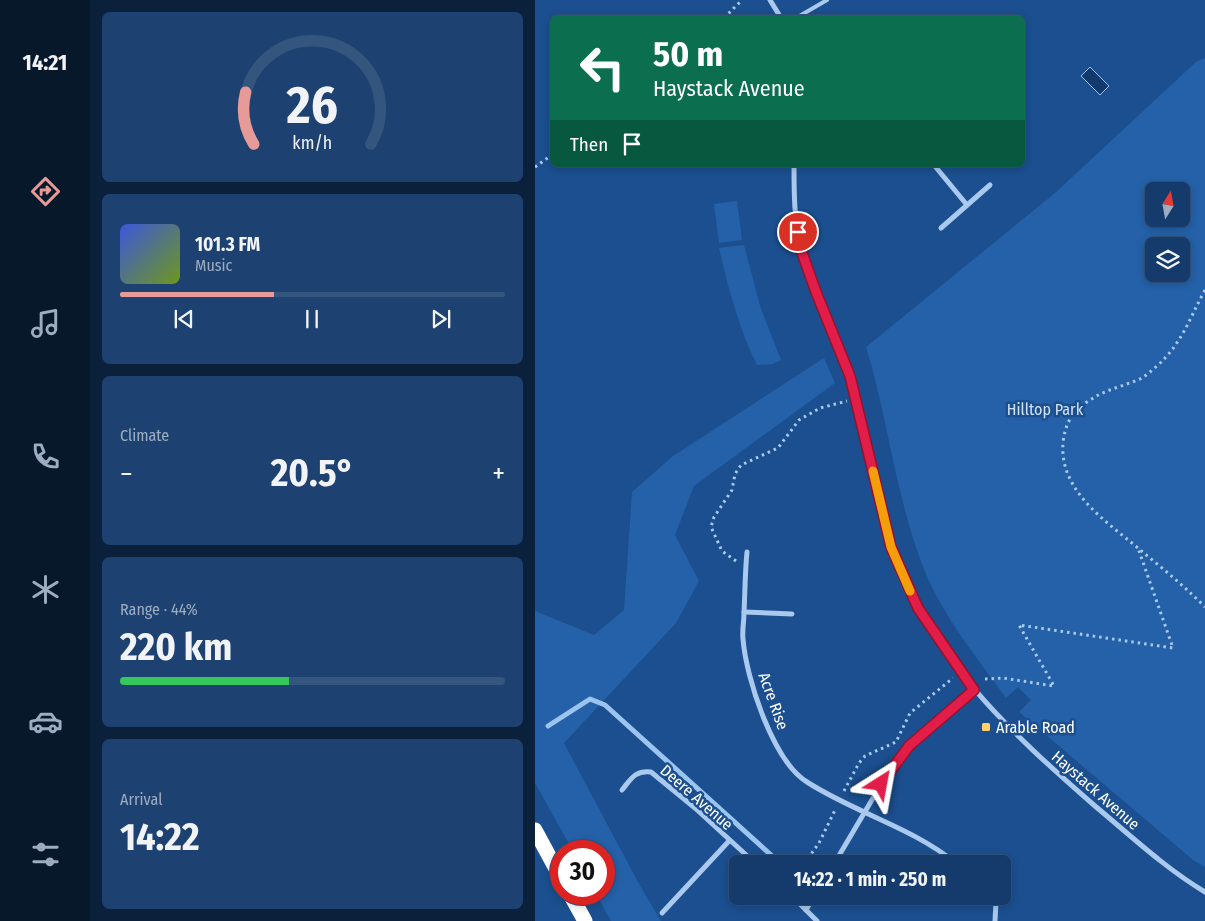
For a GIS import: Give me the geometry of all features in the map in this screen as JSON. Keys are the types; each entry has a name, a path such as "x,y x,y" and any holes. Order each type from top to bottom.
{"highway":[{"path":"535,830 550,858"},
{"path":"576,905 585,921"}],"street":[{"path":"770,0 779,15"},
{"name":"Haystack Avenue","path":"794,167 794,200 800,247 850,376 891,547 918,608 974,690 1035,754 1151,854 1180,877 1205,892"},
{"path":"936,167 967,205"},
{"path":"941,228 990,185"},
{"name":"Acre Rise","path":"747,552 743,639 749,671 759,703 778,747 793,772 807,782 921,838 945,855"},
{"path":"745,612 792,614"},
{"path":"839,855 889,771 909,746 974,690"},
{"name":"Deere Avenue","path":"622,790 633,775 641,771 651,772 695,808 745,855"},
{"path":"662,913 729,841"},
{"path":"801,905 817,921"},
{"path":"806,910 809,905"},
{"path":"995,921 996,905"}],"lane":[{"path":"801,15 827,0"}],"path":[{"path":"727,15 742,0"},
{"path":"535,167 550,156"},
{"path":"1205,290 1183,337 1165,358 1144,377 1117,386 1090,400 1071,415 1064,433 1062,453 1068,476 1098,516 1205,606"},
{"path":"746,566 721,551 711,527 714,517 732,490 741,464 778,448 799,420 820,408 855,398"},
{"path":"985,679 1003,678 1054,686 1019,625 1173,648 1138,548"},
{"path":"810,855 819,843 859,763 879,748 896,742 910,713 961,672"}],"green space":[{"name":"Hilltop Park","path":"1205,58 1205,867 1193,860 1019,712 1031,700 1018,687 1006,698 952,623 926,574 907,519 866,347 1055,193 1197,61"},
{"path":"737,201 742,240 719,243 714,204"},
{"path":"744,245 760,306 781,360 773,364 757,365 745,337 726,278 719,248"},
{"path":"824,358 835,383 694,486 675,535 699,581 676,623 564,743 638,882 661,921 611,921 602,905 615,905 615,840 567,840 535,783 535,611 594,635 624,610 632,492 673,456"}],"shaded area":[{"path":"1090,67 1109,86 1100,95 1081,76"}],"waterway":[{"path":"548,726 590,699 605,705 771,855"}],"slow traffic":[{"path":"873,471 891,547 910,591"}],"place":[{"name":"Arable Road","path":"986,727"}],"route":[{"path":"798,232 800,247 816,292 850,376 891,547 899,568 918,608 974,690 909,746 881,784"}]}
